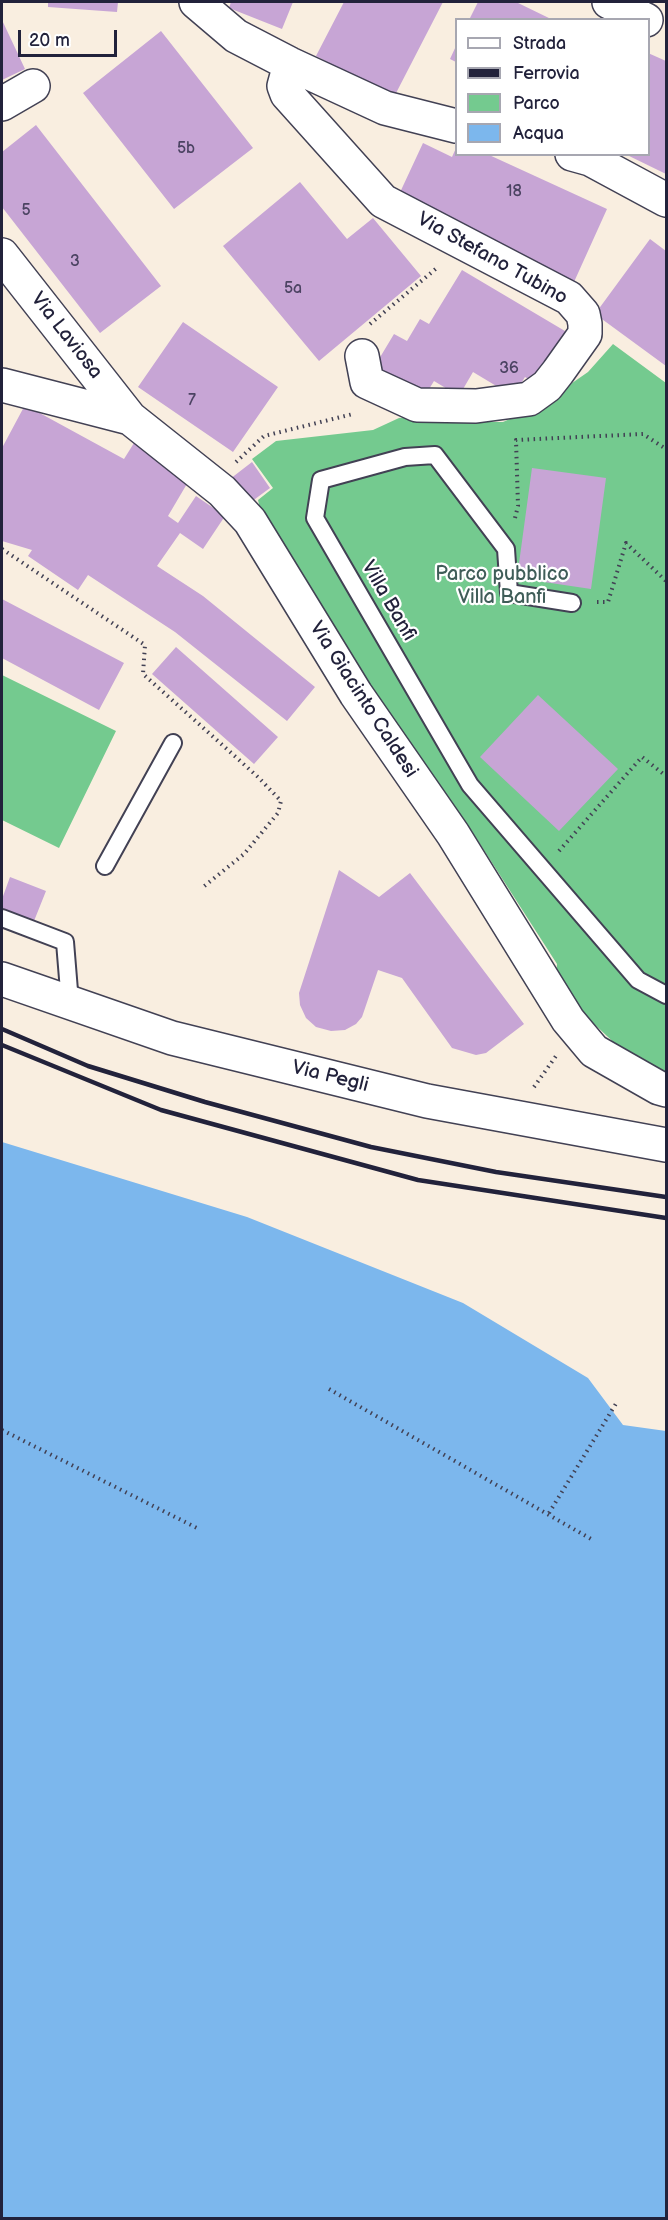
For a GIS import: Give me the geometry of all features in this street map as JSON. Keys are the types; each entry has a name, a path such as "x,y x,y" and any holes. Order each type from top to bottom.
{"street":[{"path":"196,2 236,36 290,63 385,108 455,126"},
{"path":"609,2 643,18"},
{"path":"650,21 666,29"},
{"name":"Via Stefano Tubino","path":"290,63 284,86 287,94 383,201 569,298 583,314 585,334 546,386 529,399 476,406 417,405 367,382 365,341"},
{"path":"2,104 33,86"},
{"path":"579,156 590,159 666,200"},
{"name":"Via Laviosa","path":"2,255 130,418"},
{"name":"Via Giacinto Caldesi","path":"2,384 130,418 213,484 250,521 356,694 453,834 575,1029 594,1051 666,1090"},
{"name":"Via Pegli","path":"2,979 172,1038 427,1101 666,1145"}],"lane":[{"name":"Villa Banfi","path":"506,549 435,455 405,457 321,480 315,518 470,785 638,980 666,995"},
{"path":"506,549 509,593 572,603"},
{"path":"105,866 173,743"},
{"path":"2,918 65,942 70,1003"}],"path":[{"path":"365,341 466,243"},
{"path":"213,484 264,436 357,413"},
{"path":"506,549 518,506 516,440 643,434 666,449"},
{"path":"572,603 608,602 626,543 666,581"},
{"path":"2,549 145,645 143,674 258,777 281,801 278,813 244,854 202,888"},
{"path":"543,869 642,757 666,776"},
{"path":"528,1094 575,1029"},
{"path":"329,1389 591,1539"},
{"path":"549,1513 617,1402"},
{"path":"2,1430 197,1528"}],"green space":[{"name":"Parco pubblico Villa Banfi","path":"613,344 666,383 666,1075 624,1052 591,1021 556,981 557,964 471,830 377,701 277,533 261,513 258,500 273,488 252,459 276,441 373,430 399,418 420,416 452,422 503,422 539,406 588,372"},
{"path":"2,675 116,731 59,848 2,820"}],"water":[{"path":"2,1142 247,1217 463,1303 588,1378 623,1425 666,1431 666,2218 2,2218"}],"building":[{"path":"48,2 118,2 117,12 48,7"},
{"path":"231,2 293,2 282,29 229,8"},
{"path":"344,2 443,2 394,97 316,56"},
{"path":"478,2 516,2 549,18 470,18"},
{"path":"2,20 25,69 2,80"},
{"path":"161,31 253,148 174,209 83,93"},
{"path":"455,48 455,62 450,59"},
{"path":"650,54 666,61 666,174 629,156 650,156"},
{"path":"36,125 161,286 100,333 2,207 2,152"},
{"path":"423,143 452,157 455,150 455,156 491,156 607,209 574,282 396,201"},
{"path":"300,182 347,239 373,218 421,276 319,361 223,246"},
{"path":"650,239 666,251 666,366 595,314"},
{"path":"462,270 570,334 539,385 525,377 513,396 473,372 459,396 434,381 423,399 373,369 394,334 407,341 420,319 429,324"},
{"path":"183,322 278,387 233,452 138,387"},
{"path":"25,405 124,459 134,443 191,477 168,516 178,523 196,496 225,516 203,549 180,533 157,566 203,596 315,687 287,721 175,632 88,575 78,590 28,556 32,550 2,541 2,448"},
{"path":"252,462 270,488 251,502 230,479"},
{"path":"532,468 606,478 591,589 517,578"},
{"path":"2,599 124,663 99,710 2,658"},
{"path":"176,647 278,737 254,764 152,674"},
{"path":"538,695 618,769 559,831 480,757"},
{"path":"339,870 379,897 410,873 524,1024 486,1053 476,1055 452,1048 402,978 378,970 362,1017 356,1024 345,1030 331,1031 316,1027 306,1018 300,1005 299,993"},
{"path":"10,877 46,891 32,926 2,914 2,899"}],"railway":[{"path":"2,1029 88,1066 205,1102 371,1147 496,1172 666,1197"},
{"path":"2,1045 161,1110 418,1180 666,1218"}]}
